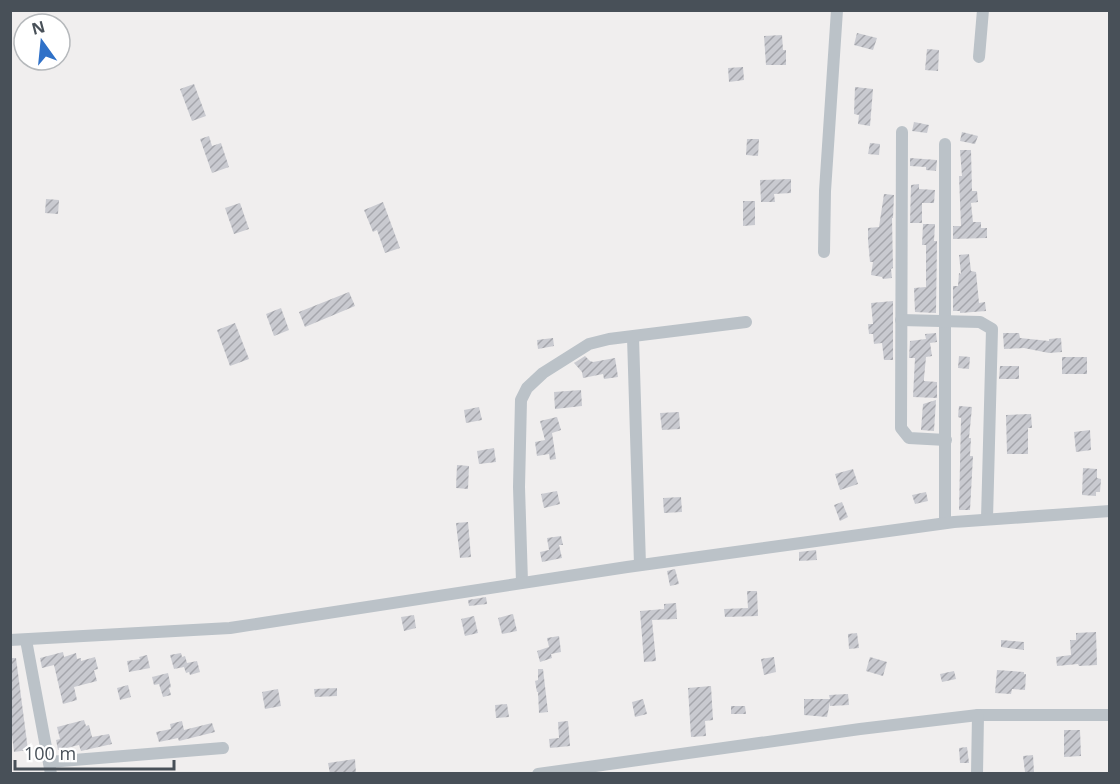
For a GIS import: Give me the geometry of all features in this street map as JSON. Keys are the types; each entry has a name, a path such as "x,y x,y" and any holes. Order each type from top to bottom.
{"street":[{"path":"824,252 825,191 837,10"},
{"path":"979,57 983,10"},
{"path":"902,132 901,428 909,438 946,440"},
{"path":"945,144 945,524"},
{"path":"901,320 980,322 992,329 987,519"},
{"path":"522,582 519,487 521,400 527,388 543,373 589,344 609,339 746,322"},
{"path":"633,337 640,565"},
{"path":"10,640 230,628 522,582 945,524 1110,511"},
{"path":"26,640 50,768 223,748"},
{"path":"538,774 860,729 978,715 1110,715"},
{"path":"977,774 978,715"}],"building":[{"path":"857,33 877,38 873,50 854,45"},
{"path":"782,35 783,50 786,50 786,65 766,65 764,36"},
{"path":"927,49 939,50 938,71 925,70"},
{"path":"743,67 744,80 729,82 728,68"},
{"path":"194,84 206,116 192,121 180,89"},
{"path":"855,87 873,89 870,126 858,124 859,115 854,114"},
{"path":"914,122 929,125 927,133 912,131"},
{"path":"962,132 978,136 975,144 960,141"},
{"path":"209,136 212,146 221,143 229,167 212,173 200,139"},
{"path":"747,139 759,139 758,156 746,155"},
{"path":"870,143 880,144 879,155 868,154"},
{"path":"960,150 971,150 972,191 977,191 978,202 971,203 973,222 981,222 981,228 987,228 987,238 953,239 953,226 961,226"},
{"path":"910,158 937,160 936,171 926,170 926,167 910,166"},
{"path":"791,179 791,193 774,194 775,202 761,202 760,180"},
{"path":"919,184 919,189 935,190 934,203 922,203 922,223 910,223 911,185"},
{"path":"884,194 894,195 892,278 883,279 871,275 873,262 870,262 868,228 879,227"},
{"path":"46,199 59,200 58,214 45,213"},
{"path":"743,201 755,201 755,225 743,226"},
{"path":"383,202 400,248 385,253 377,230 373,232 364,210"},
{"path":"240,203 249,229 234,234 225,208"},
{"path":"923,224 935,224 934,241 937,241 936,313 915,312 914,288 926,287 926,245 922,245"},
{"path":"969,254 971,271 976,272 979,303 985,302 986,311 960,313 960,311 953,311 953,286 958,286 959,273 961,274 959,255"},
{"path":"349,292 355,306 305,327 299,312"},
{"path":"893,301 893,360 884,360 882,343 874,344 873,334 869,334 868,324 873,324 871,303"},
{"path":"281,308 289,330 274,336 266,314"},
{"path":"235,323 249,359 230,366 217,330"},
{"path":"936,333 937,342 930,343 932,356 926,357 924,381 937,382 937,398 913,397 915,358 909,358 910,341 926,339 925,334"},
{"path":"1003,333 1019,333 1020,338 1049,341 1049,339 1061,338 1062,352 1049,353 1024,348 1004,349"},
{"path":"553,338 554,346 538,349 537,340"},
{"path":"585,356 593,362 615,358 618,377 604,379 603,374 583,378 582,372 574,363"},
{"path":"959,356 970,357 969,369 958,368"},
{"path":"1062,357 1087,357 1087,374 1062,374"},
{"path":"1000,366 1019,366 1019,379 999,379"},
{"path":"581,390 582,406 555,409 554,392"},
{"path":"936,400 934,431 921,430 923,404"},
{"path":"959,406 972,407 969,438 971,438 970,456 973,456 970,510 959,510 961,418 958,417"},
{"path":"479,407 482,420 466,423 464,410"},
{"path":"679,412 680,429 662,430 660,413"},
{"path":"1031,414 1032,428 1028,428 1028,454 1007,454 1006,415"},
{"path":"557,417 561,430 552,433 556,459 550,460 549,454 537,456 535,442 545,440 540,421"},
{"path":"1090,430 1091,450 1076,452 1074,432"},
{"path":"494,448 496,462 479,464 477,451"},
{"path":"457,465 469,466 468,489 456,488"},
{"path":"1083,468 1097,469 1097,478 1101,479 1100,492 1096,492 1096,496 1082,495"},
{"path":"853,469 858,484 840,490 835,474"},
{"path":"557,491 560,504 544,508 541,494"},
{"path":"926,492 928,501 915,504 912,495"},
{"path":"681,497 682,512 664,513 663,498"},
{"path":"842,502 848,517 840,521 834,505"},
{"path":"468,522 471,557 460,558 456,523"},
{"path":"561,536 563,545 559,545 562,558 542,562 540,552 549,550 547,538"},
{"path":"816,550 817,560 799,561 799,552"},
{"path":"675,569 679,584 670,586 667,571"},
{"path":"747,591 757,591 758,616 725,617 724,609 748,608"},
{"path":"486,597 487,604 469,606 468,600"},
{"path":"676,603 677,619 652,620 656,661 644,662 640,611 664,609 664,604"},
{"path":"513,614 517,631 502,634 498,618"},
{"path":"414,615 416,628 404,631 401,617"},
{"path":"474,616 478,633 465,636 461,619"},
{"path":"1096,632 1097,665 1057,666 1056,657 1071,655 1070,640 1076,640 1076,633"},
{"path":"857,633 859,648 849,649 848,634"},
{"path":"559,636 561,652 551,654 552,658 540,662 537,651 549,647 547,638"},
{"path":"1001,640 1024,642 1024,650 1001,647"},
{"path":"63,652 64,657 76,653 77,659 81,658 81,661 95,657 98,669 94,670 97,681 74,687 77,700 63,704 54,665 42,668 40,658"},
{"path":"181,653 182,657 185,656 187,663 197,661 200,672 190,675 189,672 186,673 184,667 174,669 170,655"},
{"path":"147,655 150,668 129,672 127,661 140,659 139,657"},
{"path":"774,657 776,672 764,675 761,659"},
{"path":"870,657 887,662 883,676 866,671"},
{"path":"10,658 16,658 28,750 14,752 10,720"},
{"path":"538,669 543,669 548,712 539,713 535,681 538,680"},
{"path":"997,670 1024,672 1026,674 1025,690 1012,689 1011,694 995,693"},
{"path":"954,671 956,679 942,682 940,674"},
{"path":"168,673 171,695 163,697 159,684 154,685 152,677"},
{"path":"128,685 131,697 120,700 117,688"},
{"path":"711,686 713,720 705,721 706,736 691,737 688,688"},
{"path":"337,688 337,696 315,697 314,689"},
{"path":"278,689 281,706 265,709 262,692"},
{"path":"848,694 849,705 830,706 830,702 827,717 804,715 804,699 830,699 829,695"},
{"path":"643,699 647,714 635,717 632,702"},
{"path":"507,704 509,717 496,718 495,705"},
{"path":"731,706 745,706 746,714 731,714"},
{"path":"84,720 86,726 89,725 92,737 109,734 112,744 81,751 79,745 58,750 56,740 60,739 57,727"},
{"path":"182,721 184,730 212,723 215,732 179,741 178,738 159,742 156,732 171,729 170,724"},
{"path":"568,721 570,746 550,748 549,739 559,738 558,722"},
{"path":"1064,730 1080,730 1081,756 1064,757"},
{"path":"967,747 969,763 960,763 959,748"},
{"path":"1033,755 1034,772 1025,772 1023,756"},
{"path":"355,759 356,774 330,774 328,763"}]}
